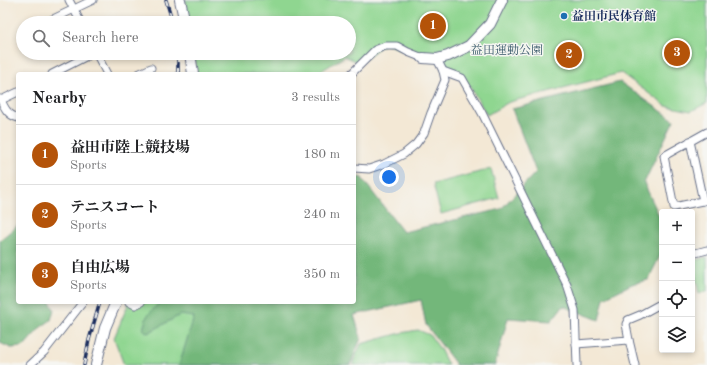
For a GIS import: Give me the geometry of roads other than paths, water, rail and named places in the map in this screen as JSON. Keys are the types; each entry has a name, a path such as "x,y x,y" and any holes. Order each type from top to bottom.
{"street":[{"path":"69,0 77,16"},
{"path":"60,16 93,0"},
{"path":"180,0 183,16"},
{"path":"353,72 375,50 385,46 397,46 423,58 437,59 448,56 469,46 490,24 502,0"},
{"path":"356,168 368,169 384,164 404,154 416,144 424,134 431,112 445,80 443,71 437,59"},
{"path":"56,72 79,60"},
{"path":"100,60 106,72"},
{"path":"191,60 192,72"},
{"path":"142,72 151,68"},
{"path":"443,71 462,78 482,112 551,249 567,285 575,310 577,365"},
{"path":"16,93 0,100 6,112 12,117 16,118"},
{"path":"690,141 705,201 674,207 664,156 690,141 707,132"},
{"path":"695,253 707,250"},
{"path":"30,365 44,352 81,304"},
{"path":"96,365 105,328 115,304"},
{"path":"635,365 626,324 628,320 659,304"},
{"path":"576,344 629,340"}],"railway":[{"path":"166,0 171,16"},
{"path":"178,60 178,72"},
{"path":"84,365 89,340 99,304"}],"place":[{"name":"益田市民体育館","path":"564,16"},
{"name":"益田市陸上競技場","path":"433,26"},
{"name":"自由広場","path":"677,53"},
{"name":"テニスコート","path":"569,55"}],"park label":[{"name":"益田運動公園","path":"507,50"}]}
